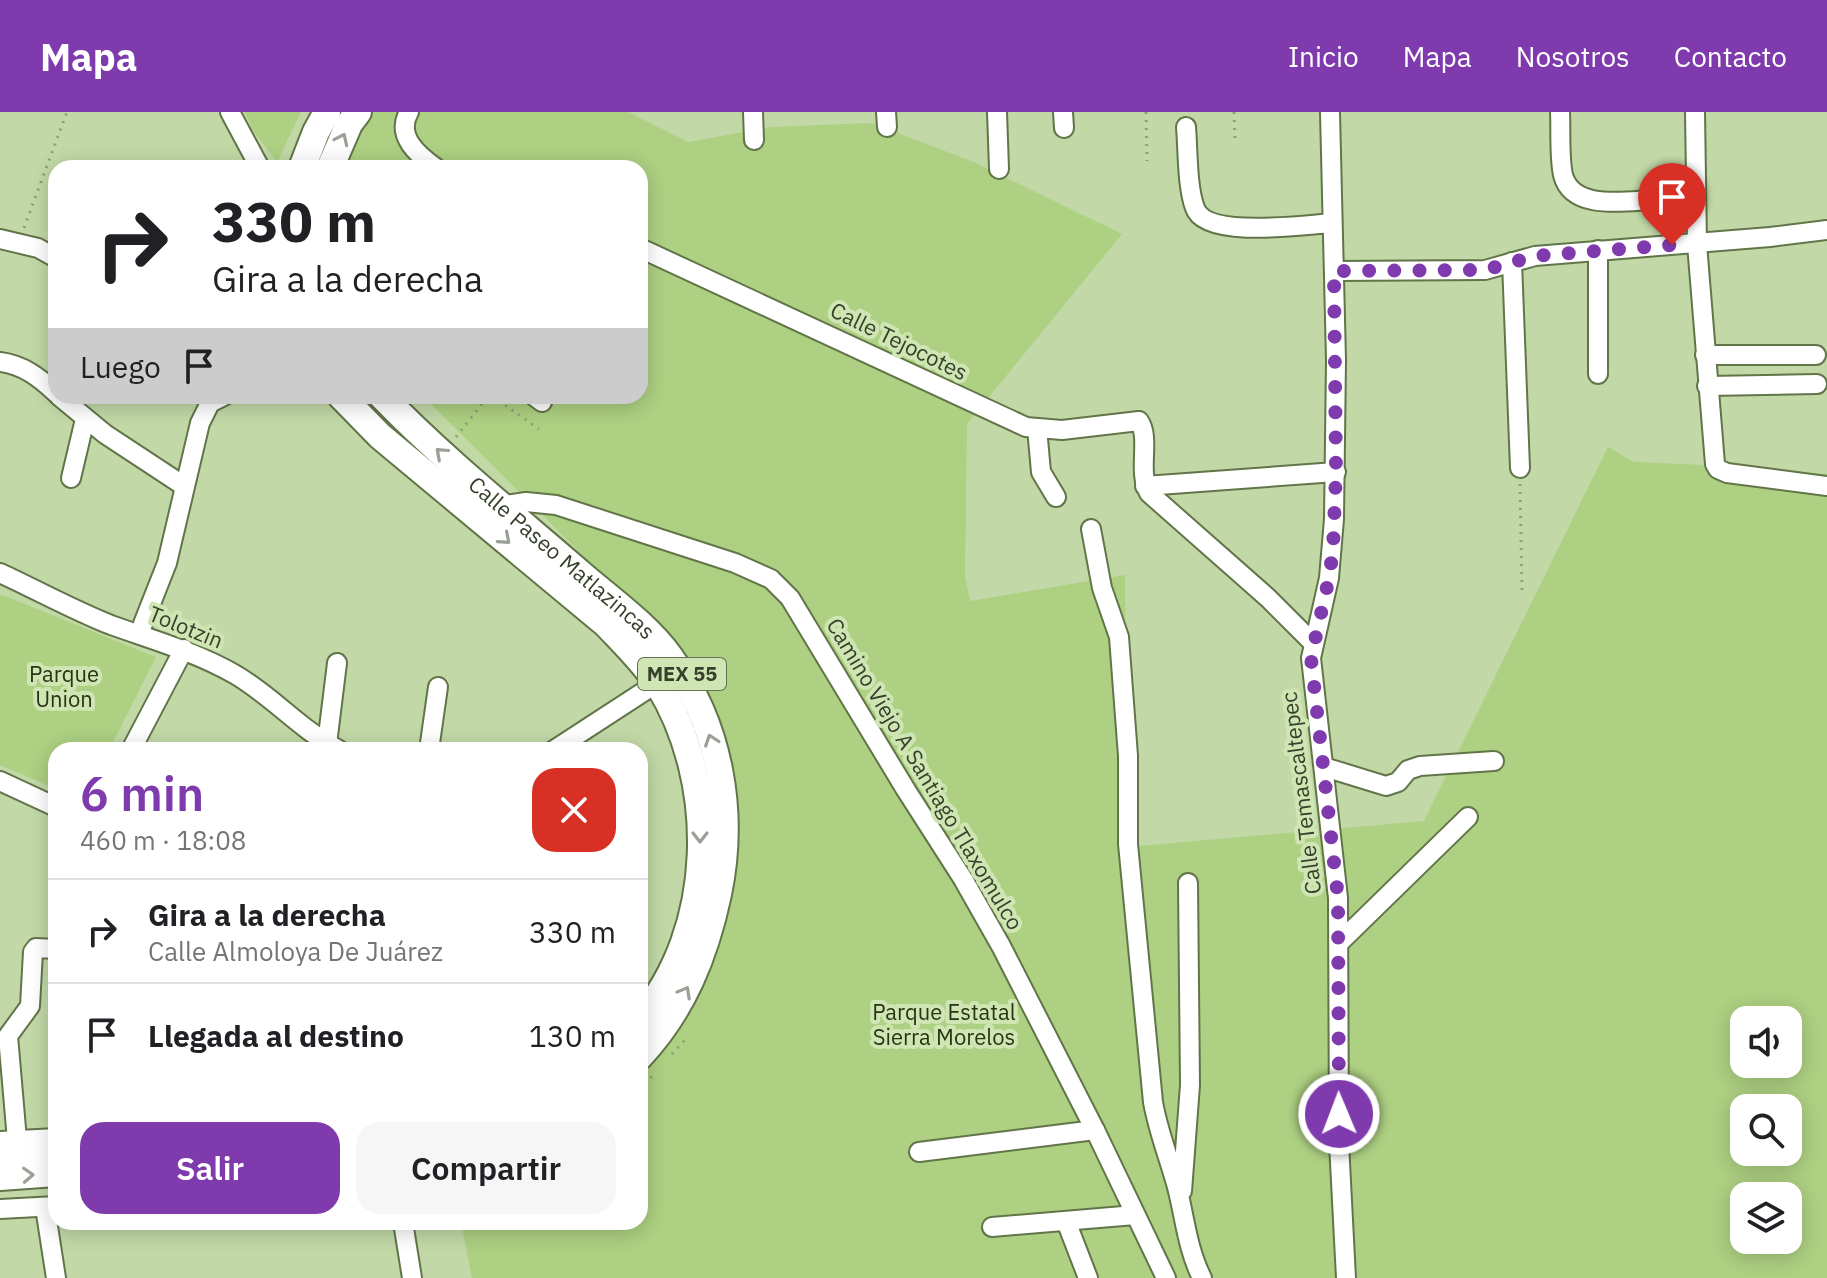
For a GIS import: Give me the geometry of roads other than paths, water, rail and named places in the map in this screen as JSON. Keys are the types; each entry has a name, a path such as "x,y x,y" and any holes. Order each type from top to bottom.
{"highway":[{"path":"305,160 327,112"},
{"path":"333,160 349,124 358,112"},
{"name":"Calle Paseo Matlazincas","path":"349,404 380,436 606,624 657,683 687,745 696,784 701,830 692,914 678,957 650,995"},
{"name":"Calle Paseo Matlazincas","path":"390,404 442,454 661,645 687,686 704,721 723,782 724,857 705,947 684,994 648,1046"},
{"path":"6,1146 48,1151"},
{"path":"0,1177 48,1174"}],"street":[{"path":"230,112 256,160"},
{"path":"409,112 404,123 408,141 428,160"},
{"path":"753,112 754,140"},
{"path":"997,112 999,169"},
{"name":"Calle Temascaltepec","path":"1330,112 1336,472 1329,578 1312,642 1311,672 1336,860 1339,1143 1346,1278"},
{"path":"1560,112 1563,177 1575,191 1588,199 1603,202 1652,200"},
{"path":"1695,112 1697,244 1715,464 1727,473 1827,486"},
{"path":"1186,127 1194,204 1200,217 1215,224 1235,227 1332,223"},
{"path":"1334,271 1485,270 1535,256 1697,244 1827,230"},
{"path":"9,241 48,255"},
{"path":"1598,250 1598,374"},
{"name":"Calle Tejocotes","path":"648,252 1013,422 1062,430 1141,422 1145,486"},
{"path":"1512,262 1520,468"},
{"path":"1705,355 1816,355"},
{"path":"0,362 19,366 48,386"},
{"path":"1707,386 1817,384"},
{"path":"69,404 148,465 184,486"},
{"path":"139,634 167,563 184,486 209,404"},
{"path":"71,478 85,419"},
{"path":"1037,428 1041,472 1056,497"},
{"path":"1145,486 1336,472"},
{"path":"1145,486 1154,499 1268,598 1312,642"},
{"name":"Camino Viejo A Santiago Tlaxomulco","path":"475,513 526,502 556,505 735,563 771,579 781,587 963,879 1095,1130 1166,1278"},
{"path":"1091,529 1102,588 1119,637 1128,756 1128,844 1146,1047 1157,1125 1186,1236 1202,1278"},
{"name":"Tolotzin","path":"0,573 85,614 184,649 237,676 326,742"},
{"path":"135,742 184,649"},
{"path":"333,742 337,663"},
{"path":"566,742 657,683"},
{"path":"430,742 438,687"},
{"path":"1324,767 1386,786 1398,782 1408,770 1420,766 1494,761"},
{"path":"0,781 48,803"},
{"path":"1339,943 1468,817"},
{"path":"1180,1206 1190,1085 1188,883"},
{"path":"47,948 32,954 30,1006 8,1036 6,1146 48,1139"},
{"path":"919,1152 1095,1130"},
{"path":"0,1209 48,1207"},
{"path":"992,1227 1135,1215"},
{"path":"1066,1221 1088,1278"},
{"path":"53,1230 56,1278"},
{"path":"404,1230 412,1278"}],"park label":[{"name":"Parque Union","path":"64,686"},
{"name":"Parque Estatal Sierra Morelos","path":"944,1024"}]}
